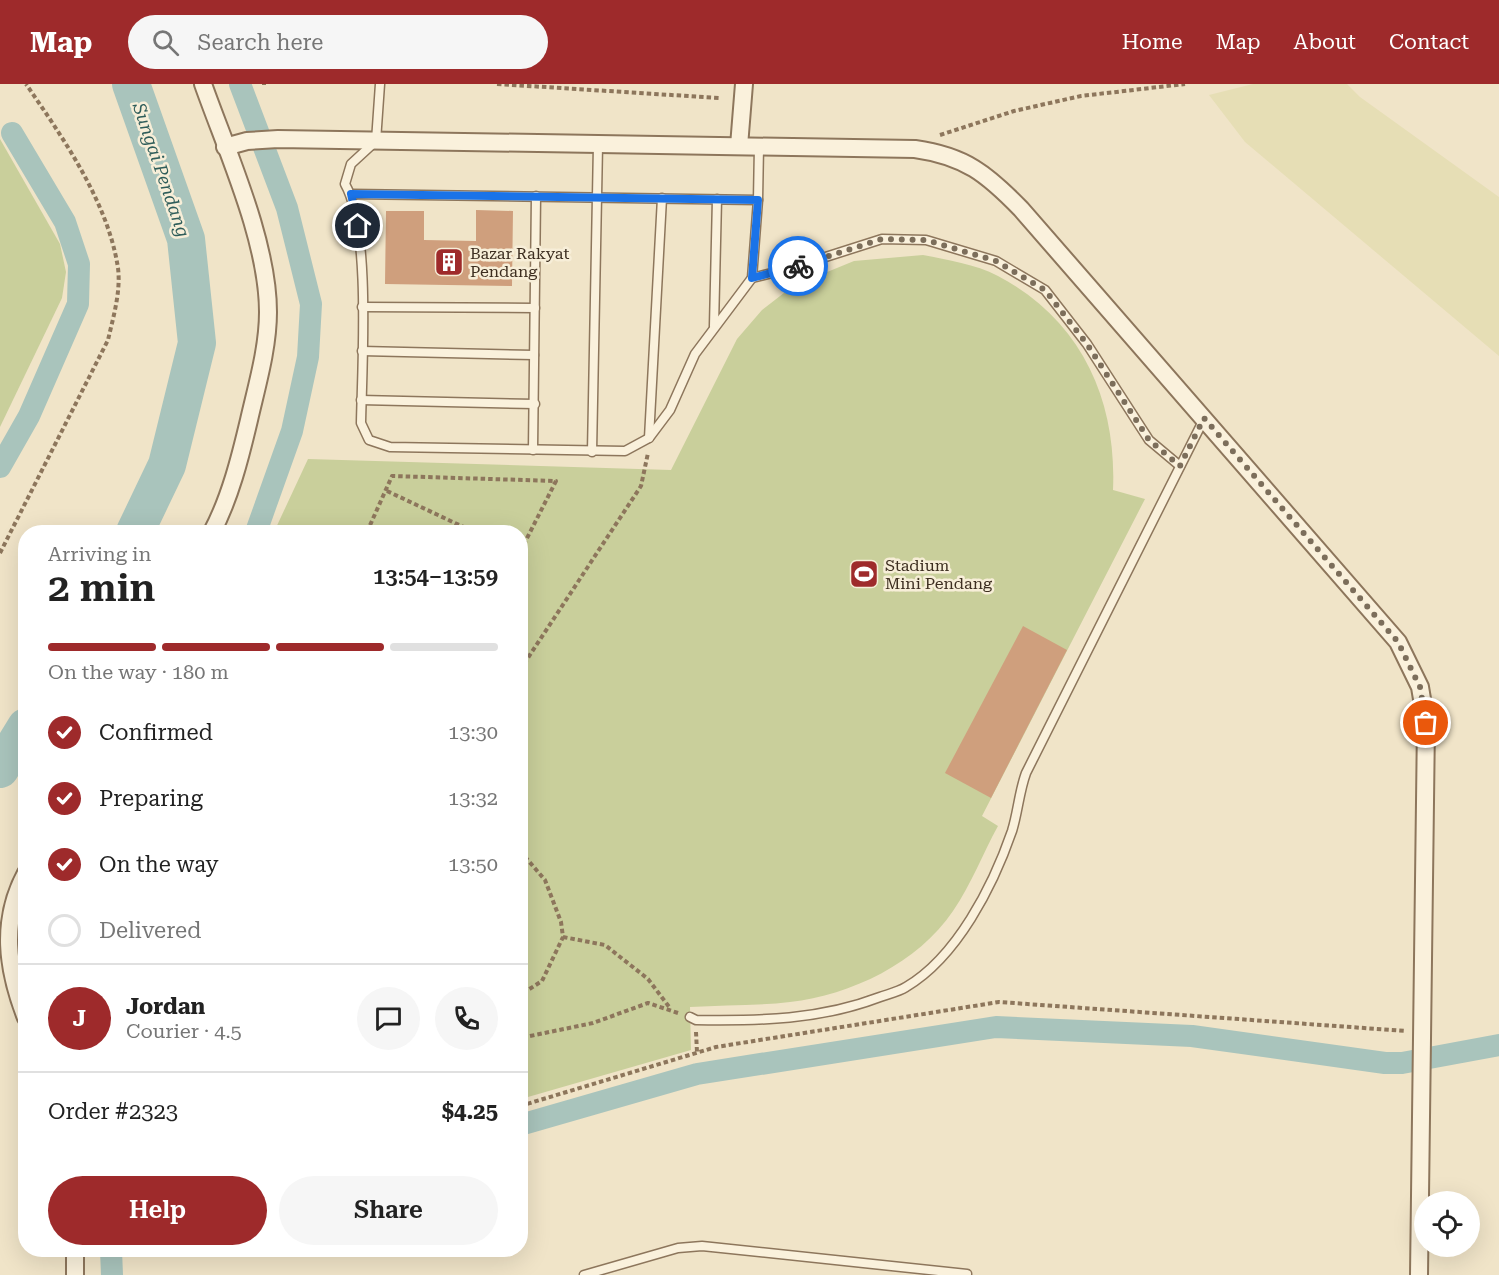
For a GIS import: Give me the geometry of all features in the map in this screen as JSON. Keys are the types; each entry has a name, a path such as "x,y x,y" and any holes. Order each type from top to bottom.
{"street":[{"path":"203,84 253,228 268,291 268,315 262,364 238,464 215,525"},
{"path":"739,146 744,84"},
{"path":"225,147 247,141 278,139 915,149 939,152 960,160 995,183 1021,209 1398,642 1420,687 1426,723 1419,1275"},
{"path":"18,891 12,905 7,935 9,967 18,994"},
{"path":"75,1257 75,1275"}],"lane":[{"path":"380,84 376,141 351,164 345,184 351,194 358,226 362,307 361,423 369,440 390,447 625,451 649,438 670,410 695,354 752,278 758,200 759,146"},
{"path":"592,452 598,145"},
{"path":"351,194 758,200"},
{"path":"533,450 536,196"},
{"path":"649,438 662,198"},
{"path":"714,327 717,200"},
{"path":"752,278 788,270 882,239 926,240 996,261 1045,290 1087,344 1149,440 1180,466"},
{"path":"362,307 535,309"},
{"path":"362,351 534,355"},
{"path":"361,400 535,404"},
{"path":"690,1017 696,1020 756,1021 811,1017 858,1006 906,987 949,950 980,904 1011,832 1026,773 1204,418"},
{"path":"584,1275 678,1248 702,1246 967,1274"}],"path":[{"path":"0,553 108,340 117,303 118,269 100,212 85,178 26,84"},
{"path":"497,84 719,98"},
{"path":"915,149 940,135 1014,111 1081,96 1185,84"},
{"path":"528,658 641,486 648,463 649,438"},
{"path":"370,525 392,476 556,481 528,536"},
{"path":"387,491 459,525"},
{"path":"528,861 544,880 561,922 563,937 542,981 528,990"},
{"path":"563,937 605,945 648,979 671,1010"},
{"path":"528,1104 716,1047 999,1002 1422,1037"},
{"path":"530,1036 593,1023 638,1004 656,1004 690,1017"}],"shaded area":[{"path":"1253,84 1347,84 1360,97 1499,197 1499,356 1245,142 1209,95"}],"green space":[{"path":"0,139 60,244 66,272 62,298 0,427"},
{"name":"Stadium Mini Pendang","path":"923,255 980,268 1027,294 1052,315 1072,339 1088,365 1100,394 1108,424 1113,456 1113,490 1145,499 982,816 998,826 966,891 938,930 902,961 859,984 836,992 790,1002 690,1007 691,1050 528,1097 528,525 277,525 308,459 671,470 737,339 762,310 793,286 854,261"}],"building":[{"name":"Bazar Rakyat Pendang","path":"476,210 513,211 512,286 385,284 386,211 424,211 424,240 476,241"},
{"path":"1023,626 1067,650 991,798 945,773"}],"waterway":[{"name":"Sungai Pendang","path":"131,84 186,239 197,343 167,465 138,525"},
{"path":"240,84 287,208 311,304 308,357 292,431 258,525"},
{"path":"0,467 29,416 78,304 79,264 65,222 12,133"},
{"name":"Sungai Pendang","path":"0,769 18,740"},
{"path":"528,1123 697,1074 996,1027 1192,1036 1385,1063 1402,1063 1499,1045"},
{"path":"111,1257 112,1275"}],"way so far":[{"path":"798,266 882,239 926,240 996,261 1045,290 1087,344 1149,440 1180,466 1204,418 1398,642 1410,662 1420,687 1426,723"}],"place":[{"name":"Bazar Rakyat Pendang","path":"449,262"},
{"name":"Stadium Mini Pendang","path":"864,574"}],"route":[{"path":"358,226 351,194 758,200 752,278 798,266"}]}
